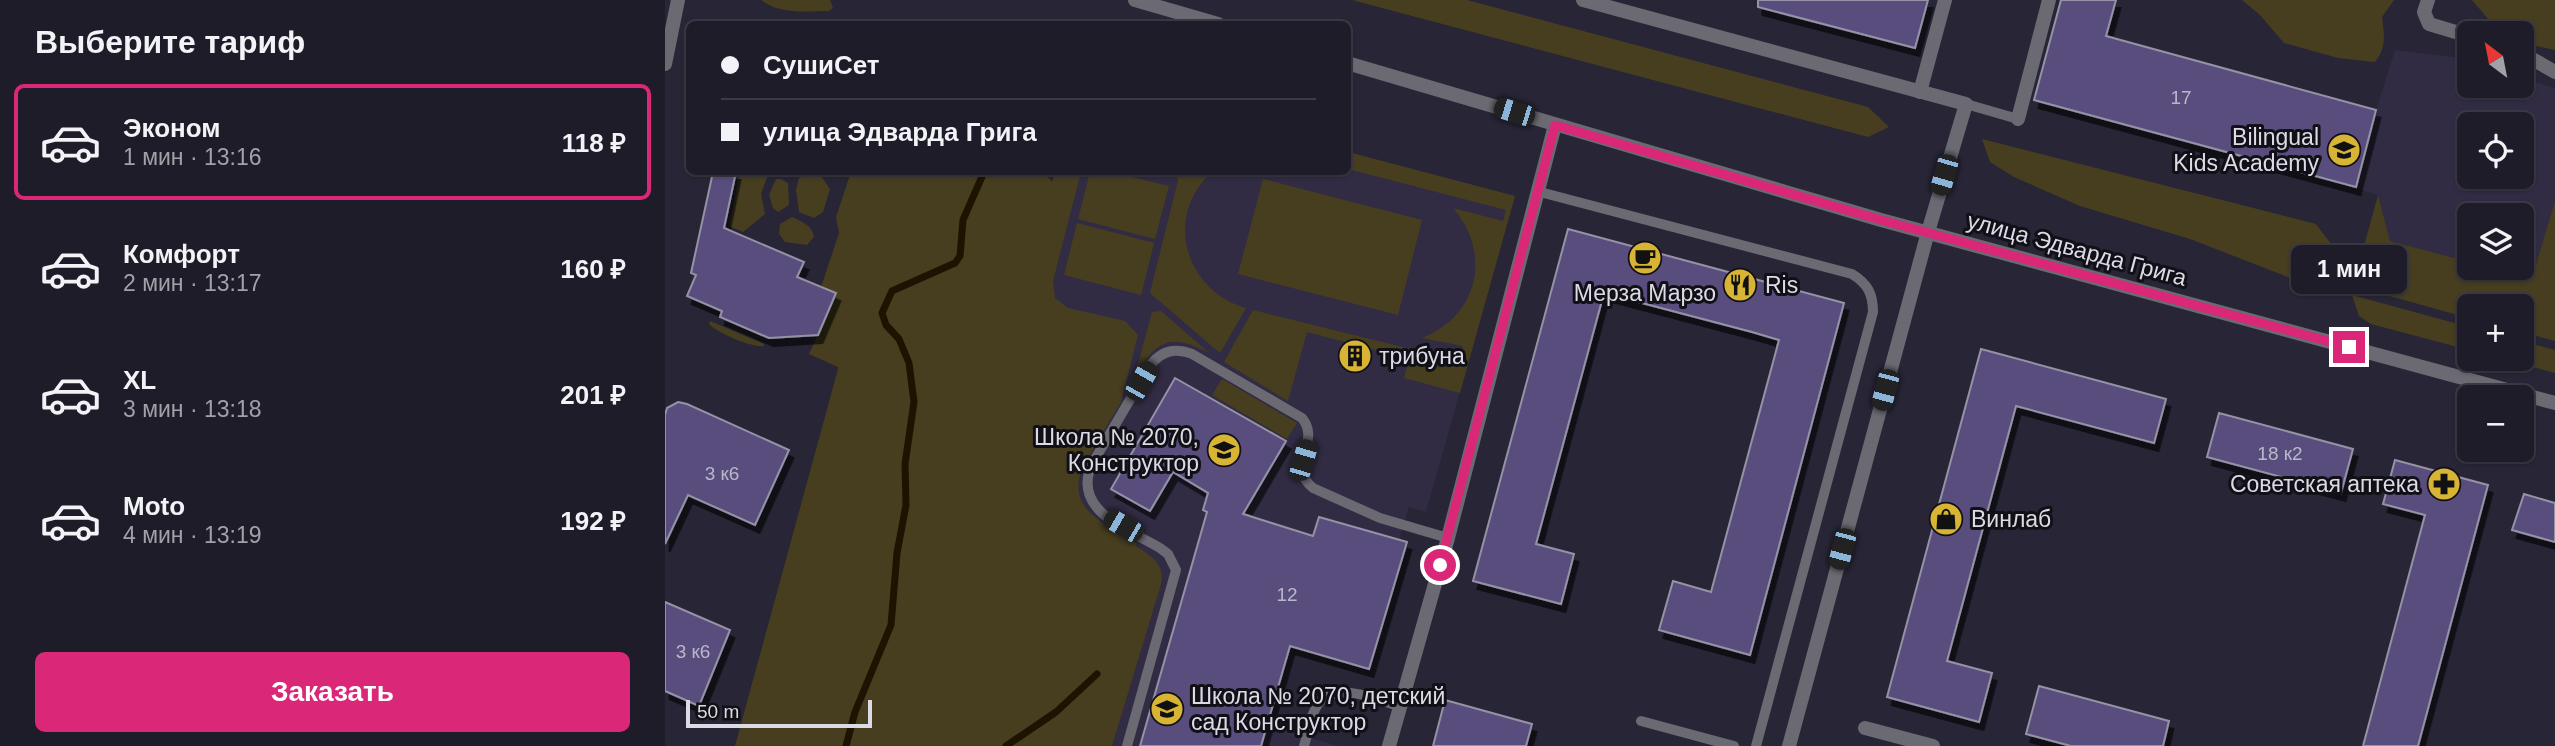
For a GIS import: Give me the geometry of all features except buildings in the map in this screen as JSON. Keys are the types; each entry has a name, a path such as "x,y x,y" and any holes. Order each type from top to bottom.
{"street":[{"path":"665,64 678,0"},
{"path":"1135,0 1208,21"},
{"path":"1583,0 1966,104 1928,232 1789,746"},
{"path":"1920,92 1945,0"},
{"path":"2018,119 2049,0"},
{"path":"2428,0 2424,12 2429,24 2457,32"},
{"path":"2534,60 2555,72"},
{"name":"улица Эдварда Грига","path":"1351,64 1928,232 2555,403"},
{"path":"1389,746 1448,538 1540,192 1555,125"},
{"path":"1865,728 1933,746"}],"lane":[{"path":"1966,104 2018,119"},
{"path":"1540,192 1852,274 1862,280 1871,294 1873,312 1756,746"},
{"path":"1127,746 1175,570 1168,554 1097,509 1088,495 1087,478 1092,464 1145,374 1160,355 1174,350 1192,354 1302,418 1309,438 1301,471 1313,488 1380,518 1448,538"},
{"path":"1304,746 1314,711 1323,699 1330,695 1347,692 1401,707"},
{"path":"1640,721 1734,746"}],"shaded area":[{"path":"761,0 830,0 833,8 829,11 794,11 768,5"},
{"path":"1352,0 1467,0 1868,107 1889,127 1868,137"},
{"path":"2242,0 2394,0 2382,17 2383,46 2375,62 2338,58 2284,43 2260,15"},
{"path":"2472,0 2555,0 2555,50 2534,46 2534,21 2490,21"},
{"name":"Bilingual Kids Academy","path":"2083,30 2376,110 2395,50 2457,58 2457,98 2534,98 2534,82 2555,88 2555,201 2534,271 2534,203 2457,203 2457,259 2390,241 2378,196 2061,108"},
{"path":"1982,139 2316,224 2331,244 2301,282 2190,239 2080,206 2014,177 1990,162"},
{"name":"Школа № 2070, Конструктор","path":"1351,153 1515,196 1426,512 1409,507 1399,540 1407,542 1369,669 1290,647 1267,725 1339,746 1112,746 1140,649 998,559 1055,175 1351,175"},
{"path":"1351,153 1515,196 1460,393 1404,378 1409,359 1307,332 1288,401 1224,362 1253,310 1459,361 1463,346 1422,338 1441,328 1456,315 1467,299 1473,282 1473,244 1453,208 1503,221 1506,210 1351,170"},
{"path":"739,175 768,175 761,194 765,214 743,232 729,226"},
{"path":"805,175 820,175 830,189 823,212 814,218 799,212 796,190 799,178"},
{"path":"850,175 1046,175 1052,182 1054,175 1080,175 1053,281 1055,298 1068,308 1125,321 1138,335 1121,402 1083,466 1079,494 1092,514 1137,543 1136,546 1156,561 1162,577 1112,746 735,746 838,369 809,354 836,294 821,287 839,233 836,217"},
{"path":"1089,175 1123,175 1169,186 1155,239 1078,219"},
{"path":"1178,175 1210,175 1197,190 1188,209 1185,230 1188,250 1196,269 1208,286 1225,299 1246,308 1220,353 1150,293"},
{"path":"776,179 788,183 789,205 778,212 773,208 769,195"},
{"path":"1263,179 1422,220 1398,315 1238,274"},
{"path":"2378,195 2390,241 2457,259 2457,280 2534,280 2534,271 2555,201 2555,341 2534,335 2534,294 2457,294 2457,315 2353,286"},
{"path":"792,217 806,224 811,230 814,237 807,245 785,242 779,234 780,224"},
{"path":"1077,223 1154,243 1141,295 1064,275"},
{"path":"2352,295 2457,324 2457,347 2371,324 2359,316"},
{"path":"1161,311 1209,353 1183,343 1164,344 1149,356 1134,379 1152,312"},
{"path":"710,321 764,346 752,345 727,335 713,328 709,324"},
{"path":"2534,344 2555,350 2555,373 2534,367"},
{"path":"1222,379 1297,423 1287,439 1212,395"}],"waterway":[{"path":"846,746 855,712 891,625 897,553 906,505 905,464 914,402 909,363 899,339 886,325 882,313 892,291 955,263 960,256 963,220 983,175"},
{"path":"1006,746 1056,712 1097,674"}],"place":[{"name":"Bilingual Kids Academy","path":"2344,150"},
{"name":"Мерза Марзо","path":"1645,258"},
{"name":"Ris","path":"1740,285"},
{"name":"трибуна","path":"1355,356"},
{"name":"Школа № 2070, Конструктор","path":"1224,450"},
{"name":"Советская аптека","path":"2444,484"},
{"name":"Винлаб","path":"1946,519"},
{"name":"Школа № 2070, детский сад Конструктор","path":"1167,709"}],"route":[{"path":"1440,565 1540,192 1555,125 1881,220 2349,347"}]}
